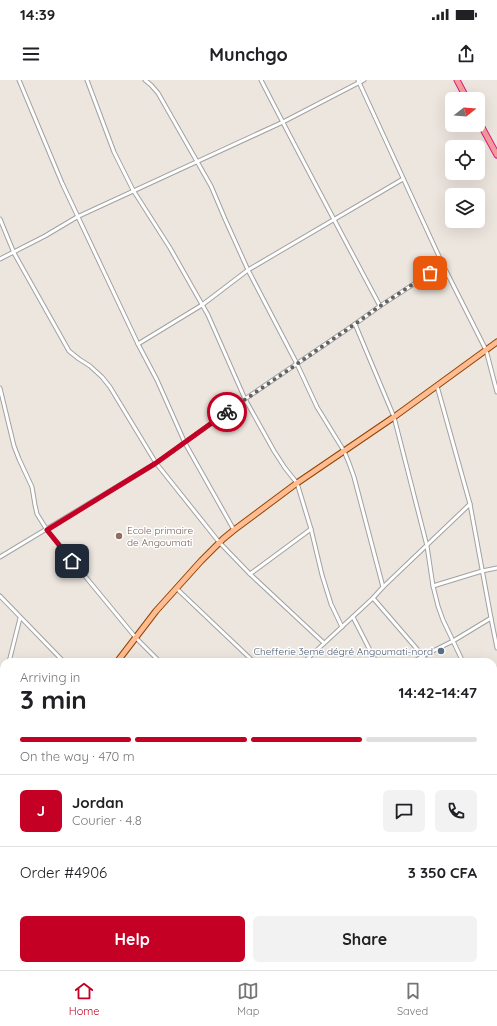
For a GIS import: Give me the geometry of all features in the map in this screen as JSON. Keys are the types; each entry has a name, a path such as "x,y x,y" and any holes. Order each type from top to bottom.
{"highway":[{"path":"457,80 463,92"},
{"path":"485,132 497,155"}],"main road":[{"path":"120,658 176,588 219,542 297,483 394,417 497,342"}],"street":[{"path":"19,80 77,217 157,380 185,443 234,530"},
{"path":"87,80 114,152 134,190 170,248 202,305 245,399 274,451 297,483 331,604 342,627"},
{"path":"145,80 158,93 211,186 248,270 297,364 317,407 344,451 354,477 383,588"},
{"path":"261,80 333,220 380,306"},
{"path":"0,259 14,253 77,217 197,160 283,122 358,81 364,80"},
{"path":"358,81 442,265 486,350 497,392"},
{"path":"138,344 202,305 248,270 403,179"},
{"path":"0,219 14,253 69,351 90,366 110,387 156,463 219,542 250,574 324,643"},
{"path":"0,557 156,463 245,399 442,265"},
{"path":"355,324 394,417 427,546 433,586 440,614 461,658"},
{"path":"437,385 470,504 497,648"},
{"path":"0,388 14,446 32,487 37,514 47,530 136,638 156,658"},
{"path":"308,658 373,598 470,504"},
{"path":"250,574 311,529"},
{"path":"433,586 497,568"},
{"path":"176,588 250,658"},
{"path":"0,596 60,658"},
{"path":"373,598 423,656"},
{"path":"353,617 374,658"},
{"path":"10,658 20,618"},
{"path":"420,658 453,641 491,618"}],"way so far":[{"path":"227,412 430,273"}],"place":[{"name":"Ecole primaire de Angoumati","path":"119,536"},
{"name":"Chefferie 3eme dégré Angoumati-nord","path":"441,651"}],"route":[{"path":"72,561 47,530 156,463 227,412"}]}
